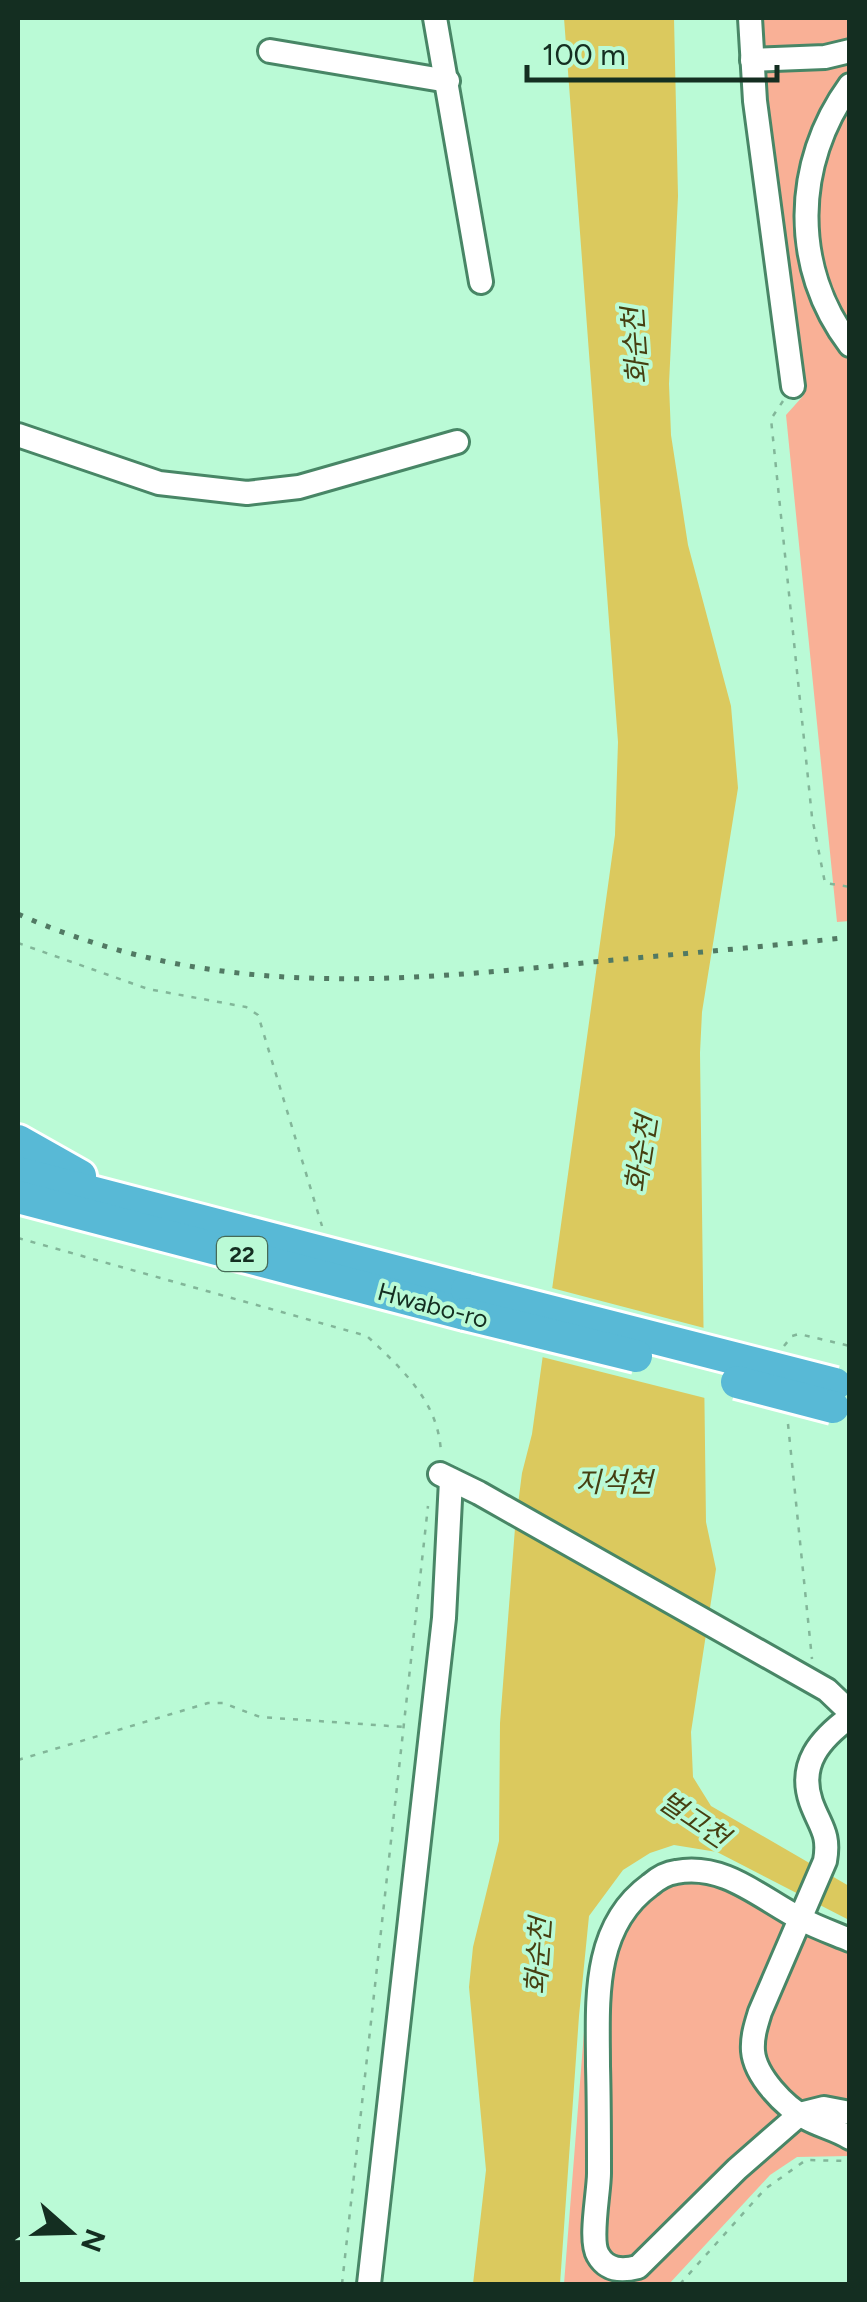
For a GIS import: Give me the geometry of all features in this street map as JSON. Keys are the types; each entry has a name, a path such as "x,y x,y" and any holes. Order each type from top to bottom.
{"highway":[{"name":"22","path":"18,1141 120,1198"},
{"name":"Hwabo-ro","path":"18,1173 120,1198 466,1302"},
{"name":"Hwabo-ro","path":"18,1197 466,1302 844,1398"}],"street":[{"path":"436,18 481,282"},
{"path":"750,18 793,386"},
{"path":"270,51 448,81"},
{"path":"752,60 826,57 850,51"},
{"path":"850,85 820,143 808,183 806,216 806,242 822,301 850,345"},
{"path":"18,435 159,483 247,493 299,487 457,442"},
{"path":"370,2284 444,1618 444,1476 810,1681 850,1714 825,1736 812,1755 806,1777 811,1802 828,1840 824,1868 753,2036 753,2055 759,2070 779,2096 800,2114 850,2138"},
{"path":"850,1940 730,1878 703,1871 674,1872 629,1903 614,1928 598,1986 599,2197 594,2241 598,2256 622,2271 638,2268 736,2168 800,2114 824,2108 850,2114"}],"path":[{"path":"793,386 771,419 806,757 825,883 850,887"},
{"path":"18,943 148,989 246,1007 258,1015 322,1226"},
{"path":"18,1238 367,1336 395,1362 427,1402 438,1424 444,1476 423,1540 342,2284"},
{"path":"783,1350 786,1341 799,1334 850,1346"},
{"path":"788,1420 810,1681"},
{"path":"18,1760 208,1703 223,1703 260,1716 405,1727"},
{"path":"680,2284 765,2189 806,2160 850,2161"}],"shaded area":[{"path":"759,18 849,18 850,921 837,922 786,415 803,396"},
{"path":"680,1879 715,1881 849,1951 849,2156 797,2157 770,2175 669,2284 564,2284 584,2032 621,1927 649,1890"}],"water":[{"name":"지석천","path":"564,18 674,18 678,196 669,384 671,435 688,545 731,706 738,788 702,1012 700,1053 706,1522 716,1569 691,1732 693,1777 711,1806 849,1886 849,1920 717,1852 674,1845 650,1853 623,1870 589,1916 560,2284 473,2284 486,2170 469,1987 473,1947 499,1841 500,1723 515,1528 532,1434 615,835 618,742"}],"pier":[{"path":"548,1287 708,1329 709,1399 538,1356"}],"railway":[{"path":"18,914 89,941 160,960 230,972 301,978 444,975 850,937"}],"water label":[{"name":"화순천","path":"635,346"},
{"name":"화순천","path":"641,1154"},
{"name":"벌고천","path":"694,1819"},
{"name":"화순천","path":"538,1956"}]}
